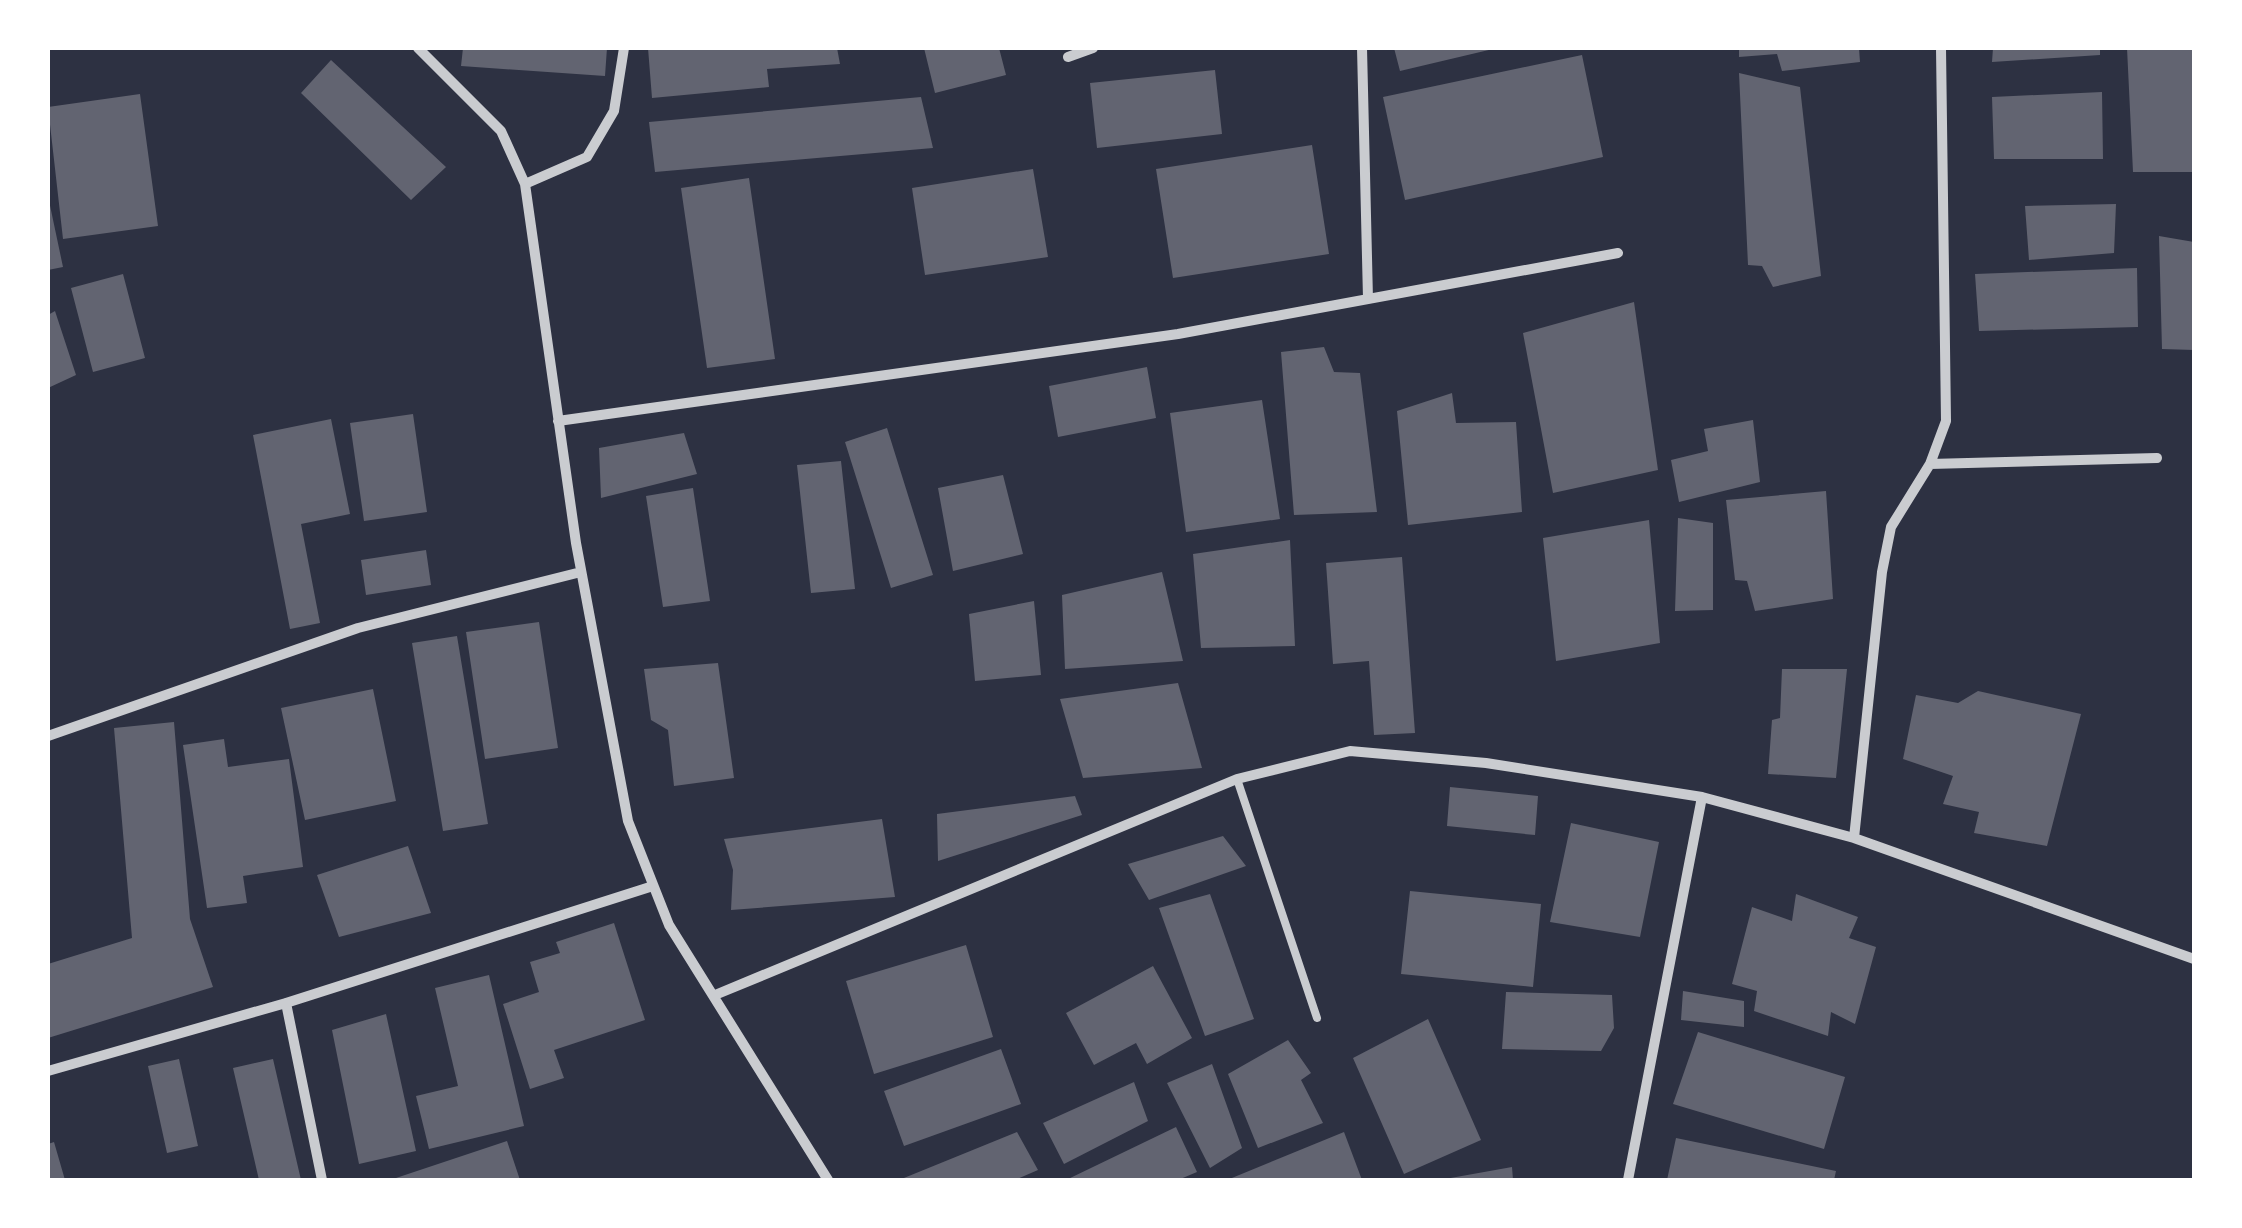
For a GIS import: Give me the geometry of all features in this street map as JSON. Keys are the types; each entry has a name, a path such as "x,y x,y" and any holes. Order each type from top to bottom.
{"street":[{"path":"418,48 501,131 525,184 582,572 628,821 669,925 828,1180"},
{"path":"525,184 588,158 614,111 624,48"},
{"path":"1068,57 1092,48"},
{"path":"1362,48 1368,299"},
{"path":"1854,838 1882,572 1891,526 1930,464 1946,420 1940,48"},
{"path":"558,421 1178,334 1618,252"},
{"path":"1930,464 2157,458"},
{"path":"48,736 358,628 582,572"},
{"path":"715,995 1237,779 1350,751 1486,763 1702,797 1854,838 2194,959"},
{"path":"1628,1180 1702,797"},
{"path":"48,1071 286,1003 654,886"},
{"path":"286,1003 322,1180"}],"lane":[{"path":"1237,779 1316,1018"}],"building":[{"path":"463,48 607,48 605,76 461,66"},
{"path":"648,48 837,48 840,64 767,69 769,87 652,98"},
{"path":"924,48 999,48 1006,75 935,93"},
{"path":"1394,48 1493,48 1493,49 1400,71"},
{"path":"1739,48 1859,48 1860,62 1782,71 1777,54 1739,57"},
{"path":"1993,48 2100,48 2100,55 1992,62"},
{"path":"2127,48 2194,48 2194,172 2133,172"},
{"path":"1582,55 1603,157 1405,200 1383,97"},
{"path":"331,60 446,167 411,200 301,93"},
{"path":"1215,70 1222,134 1097,148 1090,83"},
{"path":"1739,73 1800,87 1821,276 1773,287 1762,266 1748,265"},
{"path":"2102,92 2103,159 1994,159 1992,97"},
{"path":"140,94 158,226 63,239 48,107"},
{"path":"921,97 933,148 655,172 649,122"},
{"path":"1312,145 1329,254 1173,278 1156,169"},
{"path":"1033,169 1048,257 925,275 912,188"},
{"path":"749,178 775,359 707,368 681,188"},
{"path":"48,196 63,267 48,270"},
{"path":"2116,204 2114,253 2029,260 2025,206"},
{"path":"2159,236 2194,242 2194,350 2162,349"},
{"path":"2137,268 2138,327 1979,331 1975,274"},
{"path":"123,274 145,358 93,372 71,288"},
{"path":"1634,302 1658,470 1553,493 1523,333"},
{"path":"55,311 76,375 48,388 48,315"},
{"path":"1324,347 1334,372 1360,373 1377,512 1294,515 1281,352"},
{"path":"1147,367 1156,418 1058,437 1049,386"},
{"path":"1452,393 1456,423 1516,422 1522,512 1408,525 1397,411"},
{"path":"1262,400 1280,519 1186,532 1170,413"},
{"path":"413,414 427,512 364,521 350,423"},
{"path":"331,419 350,514 301,524 320,623 290,629 253,435"},
{"path":"1753,420 1760,482 1679,502 1671,460 1708,451 1704,429"},
{"path":"887,428 933,575 891,588 845,442"},
{"path":"684,433 697,474 601,498 599,448"},
{"path":"841,461 855,589 811,593 797,465"},
{"path":"1003,475 1023,554 953,571 938,488"},
{"path":"693,488 710,601 663,607 646,496"},
{"path":"1826,491 1833,599 1755,611 1747,581 1735,580 1726,500"},
{"path":"1678,518 1713,523 1713,610 1675,611"},
{"path":"1649,520 1660,643 1556,661 1543,538"},
{"path":"1290,540 1295,646 1201,648 1193,554"},
{"path":"426,550 431,585 366,595 361,560"},
{"path":"1402,557 1415,733 1374,735 1369,661 1333,664 1326,563"},
{"path":"1162,572 1183,661 1065,669 1062,595"},
{"path":"1034,601 1041,675 975,681 969,614"},
{"path":"539,622 558,748 485,759 466,632"},
{"path":"457,636 488,824 443,831 412,643"},
{"path":"718,663 734,778 674,786 668,730 651,720 644,669"},
{"path":"1782,669 1847,669 1836,778 1768,774 1772,720 1780,718"},
{"path":"1178,683 1202,768 1083,778 1060,699"},
{"path":"373,689 396,801 305,820 281,708"},
{"path":"1978,691 2081,714 2047,846 1974,833 1979,812 1943,804 1953,776 1903,759 1916,695 1958,703"},
{"path":"174,722 190,919 213,987 48,1038 48,964 132,938 114,728"},
{"path":"224,739 228,767 289,759 303,867 243,876 247,903 207,908 183,745"},
{"path":"1450,787 1538,796 1535,835 1447,826"},
{"path":"1075,796 1082,815 938,861 937,814"},
{"path":"882,819 895,897 731,910 733,870 724,839"},
{"path":"1571,823 1659,842 1640,937 1550,922"},
{"path":"1223,836 1246,866 1149,900 1128,864"},
{"path":"408,846 431,913 339,937 317,875"},
{"path":"1410,891 1541,904 1533,987 1401,974"},
{"path":"1210,894 1254,1019 1205,1036 1159,908"},
{"path":"1796,894 1858,917 1849,938 1876,947 1855,1024 1831,1012 1828,1036 1754,1011 1757,991 1732,984 1752,907 1792,921"},
{"path":"614,923 645,1020 554,1050 564,1078 530,1089 503,1004 539,992 530,962 560,953 556,942"},
{"path":"966,945 993,1037 874,1074 846,981"},
{"path":"1153,966 1192,1038 1147,1064 1136,1043 1094,1065 1066,1013"},
{"path":"489,975 524,1126 429,1149 416,1096 458,1086 435,988"},
{"path":"1683,991 1744,1001 1744,1027 1681,1020"},
{"path":"1506,992 1612,995 1614,1028 1601,1051 1502,1049"},
{"path":"386,1014 416,1151 359,1164 332,1030"},
{"path":"1428,1019 1481,1140 1404,1174 1353,1058"},
{"path":"1698,1032 1845,1077 1824,1149 1673,1104"},
{"path":"1288,1040 1311,1073 1301,1080 1323,1123 1258,1148 1228,1074"},
{"path":"1001,1049 1021,1104 904,1146 884,1091"},
{"path":"179,1059 198,1146 167,1153 148,1066"},
{"path":"273,1059 301,1180 259,1180 233,1068"},
{"path":"1212,1064 1242,1148 1210,1168 1167,1083"},
{"path":"1134,1082 1148,1121 1064,1164 1043,1123"},
{"path":"1176,1127 1197,1172 1178,1180 1066,1180"},
{"path":"1017,1132 1038,1170 1015,1180 899,1180"},
{"path":"1344,1132 1362,1180 1227,1180"},
{"path":"1676,1138 1836,1171 1834,1180 1667,1180"},
{"path":"507,1141 520,1180 390,1180"},
{"path":"54,1142 65,1180 48,1180 48,1144"},
{"path":"1512,1167 1513,1180 1445,1180 1445,1179"}]}
